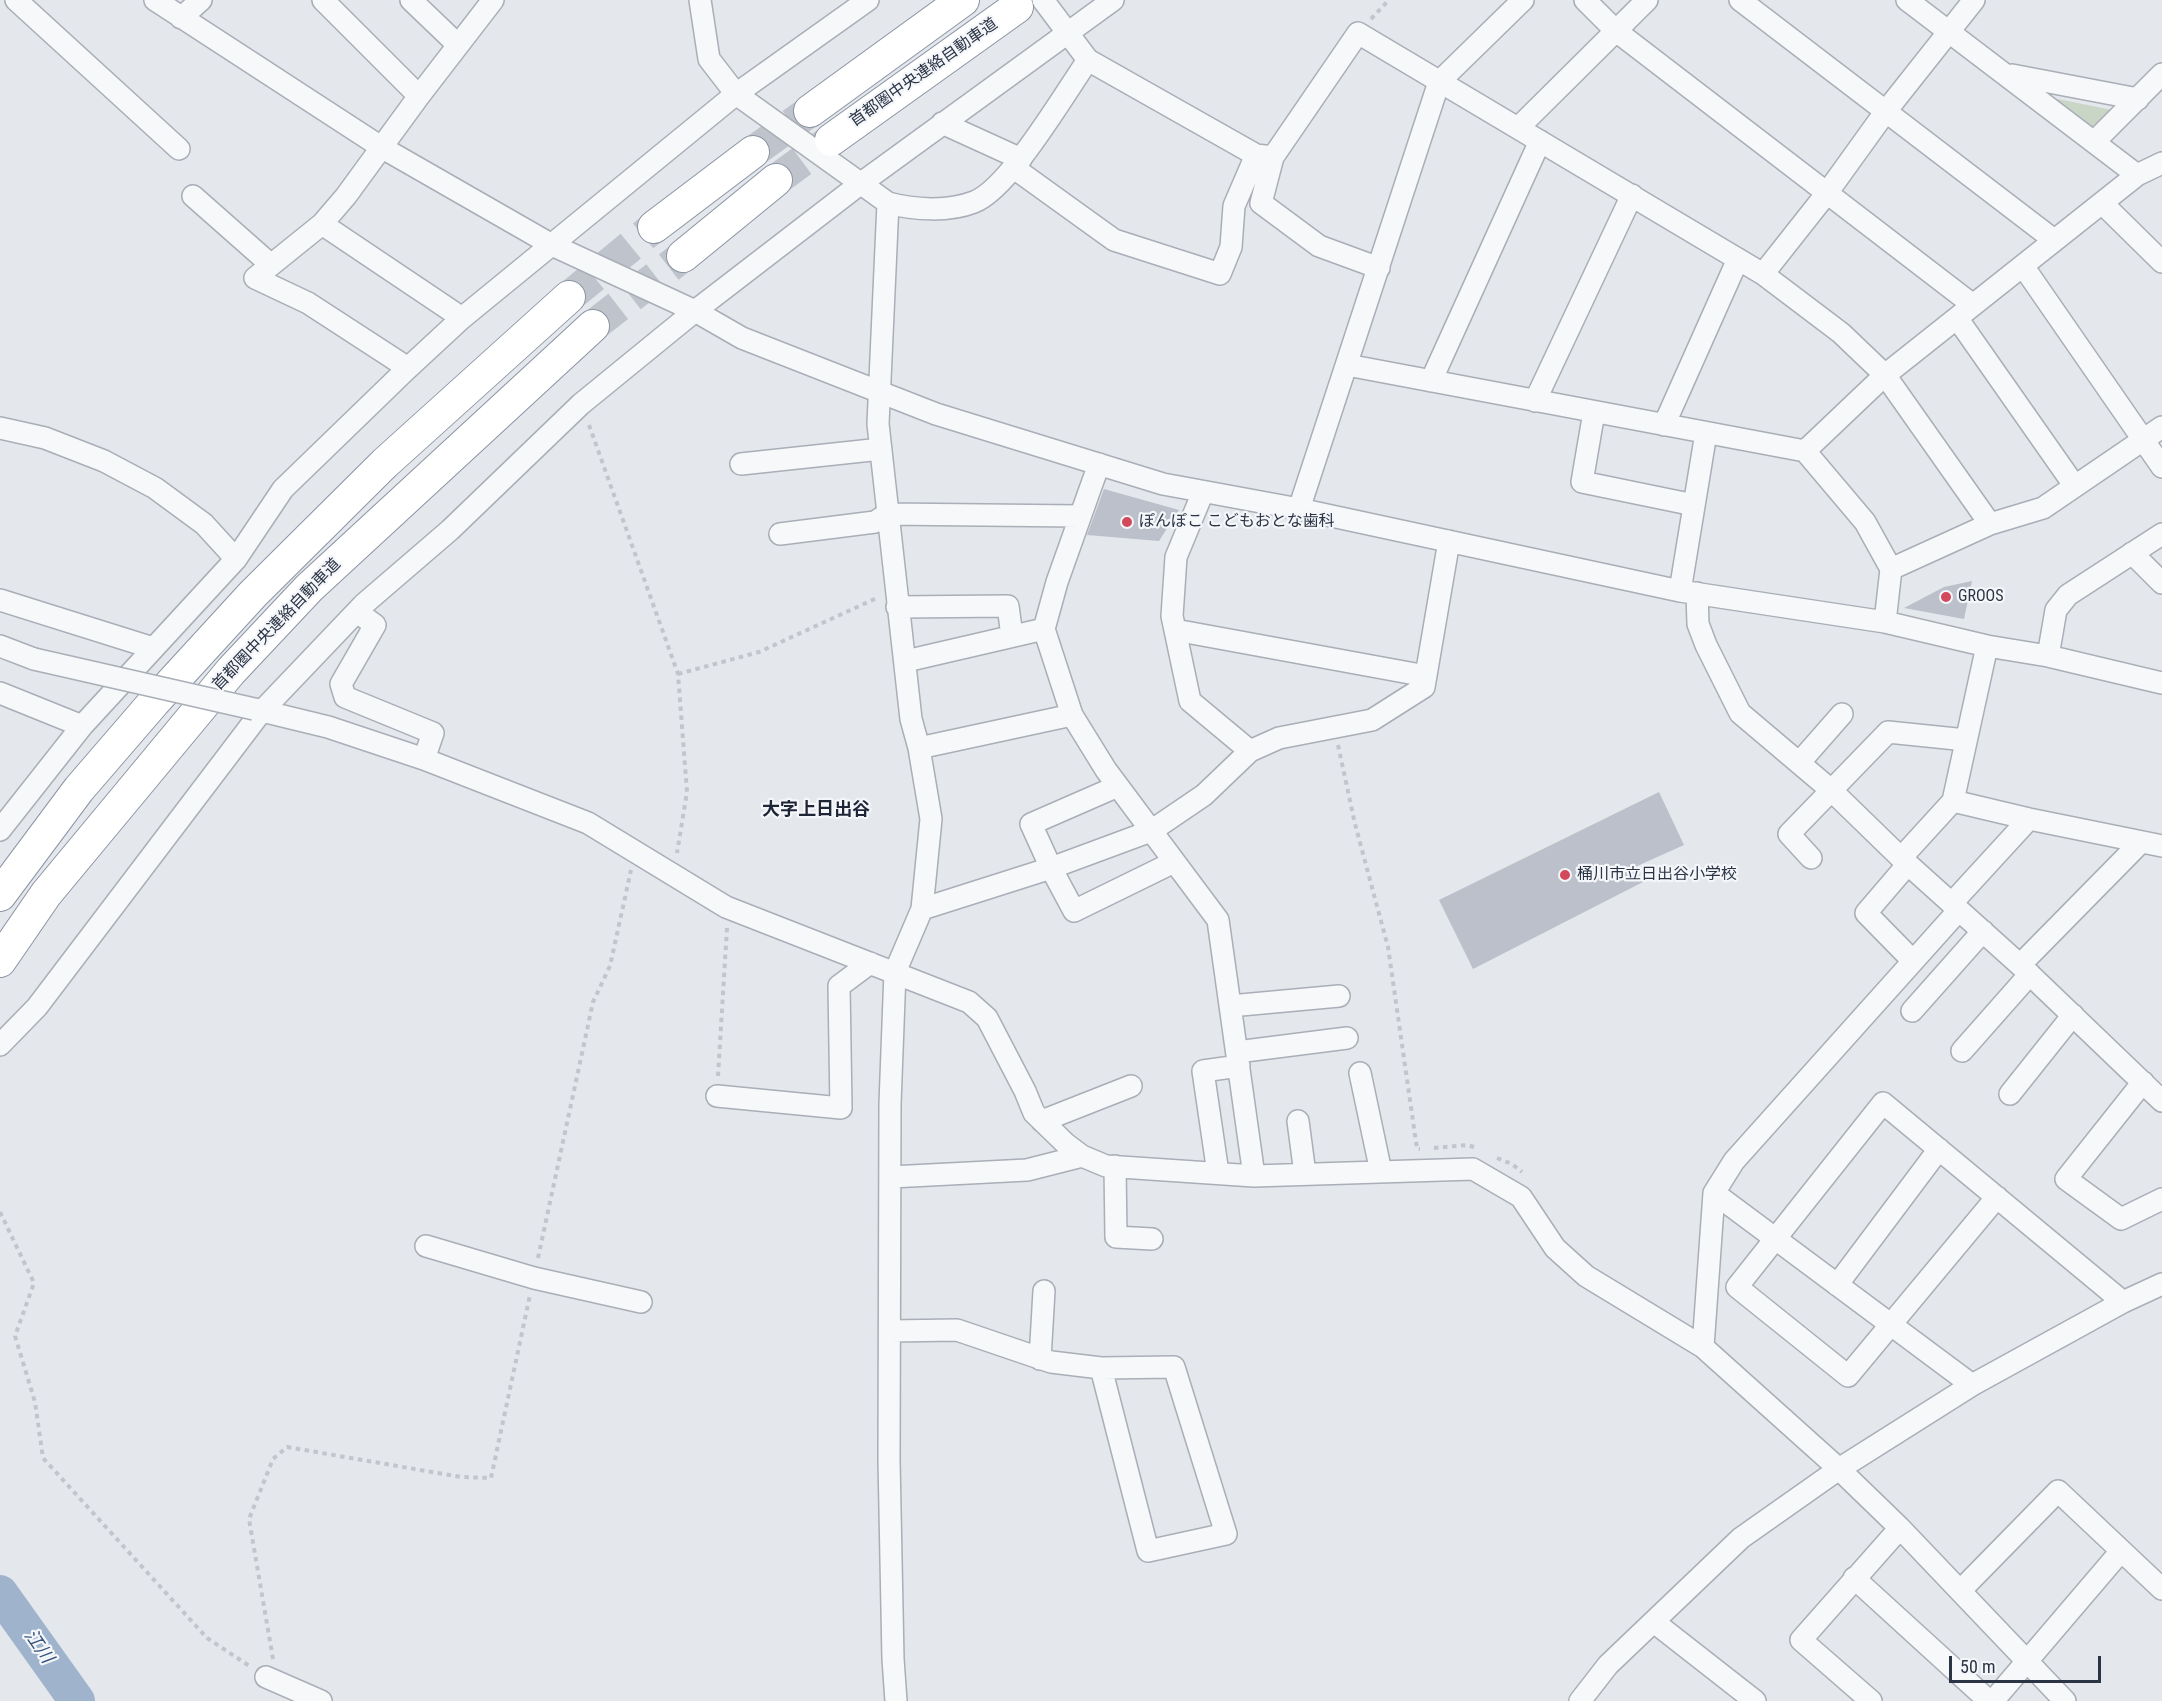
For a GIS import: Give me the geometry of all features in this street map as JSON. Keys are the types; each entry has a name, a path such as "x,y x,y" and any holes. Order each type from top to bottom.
{"highway":[{"path":"810,111 963,0"},
{"name":"首都圏中央連絡自動車道","path":"831,140 1030,4"},
{"path":"654,227 753,152"},
{"path":"683,256 776,180"},
{"path":"0,895 79,789 154,702 253,594 385,463 569,297"},
{"name":"首都圏中央連絡自動車道","path":"0,961 46,894 231,671 309,588 593,326"}],"street":[{"path":"16,0 179,149"},
{"path":"155,0 381,147 552,245 695,311 742,338 936,414 1163,483 1203,492 1299,509 1688,592 1885,622 2162,683"},
{"path":"181,18 201,0"},
{"path":"323,0 418,96"},
{"path":"411,0 458,45"},
{"path":"408,368 308,303 255,278 322,224 346,196 418,96 493,0"},
{"path":"700,0 709,59 736,94 888,203 908,209 951,207 975,202 995,189 1017,163 1088,60"},
{"path":"0,830 82,726 237,559 283,489 408,368 462,318 736,94 868,0"},
{"path":"0,1045 37,1007 258,710 357,612 450,530 581,404 695,311 860,184 1113,0"},
{"path":"1299,509 1439,82 1523,0"},
{"path":"1585,0 1616,31 1827,193 1965,312 2074,485"},
{"path":"1518,128 1647,0"},
{"path":"1740,0 2054,240"},
{"path":"1906,0 2137,175"},
{"path":"1763,274 1827,193 1886,111 1974,0"},
{"path":"1030,4 1066,32 1088,60 1265,156"},
{"path":"942,123 1017,163 1114,240 1220,274 1232,247 1234,206 1265,156 1358,33 1763,274 1841,333 1885,375 1990,524"},
{"path":"2006,74 2138,99"},
{"path":"2095,141 2162,74"},
{"path":"1431,381 1540,141"},
{"path":"1265,156 1261,203 1319,246 1379,268"},
{"path":"1805,451 1885,375 2137,175 2162,163"},
{"path":"1535,401 1632,195"},
{"path":"193,196 270,264"},
{"path":"888,203 878,424 911,719 919,748 931,819 921,909 894,972 890,1104 889,1460 896,1701"},
{"path":"2102,203 2162,262"},
{"path":"322,224 462,318"},
{"path":"1664,425 1738,259"},
{"path":"2023,266 2162,467"},
{"path":"1347,365 1805,451 1866,522 1891,569 1885,622"},
{"path":"1594,412 1582,482 1694,505"},
{"path":"1891,569 1990,524 2043,508 2162,427"},
{"path":"0,428 45,438 104,461 155,488 204,524 237,559"},
{"path":"1706,433 1694,505 1688,592 1706,645 1740,713 1831,790 2162,1101"},
{"path":"741,464 881,449"},
{"path":"1099,464 1057,582 1044,629 1072,715 1150,831 1218,920 1254,1176"},
{"path":"1203,492 1176,557 1172,616 1190,701 1250,751"},
{"path":"780,534 875,522 887,514 1080,516"},
{"path":"2048,657 2056,610 2068,595 2162,534"},
{"path":"921,909 1051,868 1150,831 1204,795 1250,751 1279,738 1372,720 1424,687 1449,541"},
{"path":"2132,553 2162,583"},
{"path":"896,598 1008,606 1012,636"},
{"path":"0,600 153,648"},
{"path":"357,612 375,625 341,684 345,697 433,733 424,759"},
{"path":"906,661 1044,629"},
{"path":"1175,630 1426,675"},
{"path":"0,646 34,659 328,727 424,759 588,823 734,910 969,1002 987,1018 1034,1113 1082,1156 1106,1166 1254,1176 1473,1168 1521,1197 1555,1248 1586,1276 1703,1347 1839,1469 1900,1528 2065,1701"},
{"path":"1913,961 1866,913 1953,801 1987,646"},
{"path":"0,693 82,726"},
{"path":"1799,763 1842,714"},
{"path":"919,748 1072,715"},
{"path":"1811,858 1789,834 1888,732 1966,740"},
{"path":"1118,786 1031,824 1074,911 1174,862"},
{"path":"1953,801 2152,844"},
{"path":"1703,1347 1714,1193 1734,1161 1913,961 2029,819"},
{"path":"1962,1051 2025,970 2152,844"},
{"path":"1912,1011 1983,931"},
{"path":"717,1096 841,1108 840,986 870,963"},
{"path":"1230,1006 1339,996"},
{"path":"2010,1094 2073,1015"},
{"path":"1218,1173 1203,1071 1238,1059 1347,1038"},
{"path":"1360,1073 1381,1172"},
{"path":"2143,1082 2066,1179 2121,1219 2162,1199"},
{"path":"1042,1121 1131,1086"},
{"path":"1997,1197 1848,1376 1737,1287 1882,1103 1939,1149 1997,1197 2123,1302"},
{"path":"1298,1121 1305,1174"},
{"path":"1837,1284 1939,1149"},
{"path":"891,1177 1027,1170 1082,1156"},
{"path":"1115,1166 1116,1237 1152,1239"},
{"path":"1714,1193 1972,1385"},
{"path":"426,1246 534,1278 641,1302"},
{"path":"1580,1701 1608,1665 1741,1538 1839,1469 1972,1385 2123,1302 2162,1284"},
{"path":"1040,1359 1044,1291"},
{"path":"890,1331 957,1330 1050,1362 1101,1368 1174,1367 1226,1534 1148,1551 1101,1368"},
{"path":"1960,1591 2058,1491 2162,1589"},
{"path":"1871,1701 1801,1640 1900,1528"},
{"path":"1854,1578 1991,1701 2121,1551"},
{"path":"1654,1622 1755,1701"},
{"path":"272,1680 321,1701"}],"path":[{"path":"581,404 678,674 687,792 673,875"},
{"path":"678,674 759,652 896,598"},
{"path":"1334,727 1354,824 1388,947 1417,1149 1467,1145 1476,1149"},
{"path":"272,1680 249,1519 273,1459 287,1447 461,1477 491,1478 593,1002 610,966 635,851"},
{"path":"717,1096 727,930 734,910"},
{"path":"1494,1156 1512,1164 1527,1176 1521,1197"},
{"path":"0,1212 34,1283 15,1336 35,1402 43,1458 207,1638 272,1680"}],"green space":[{"path":"2053,98 2117,111 2095,131"}],"building":[{"name":"ぽんぽこ こどもおとな歯科","path":"1104,489 1179,510 1159,541 1087,535"},
{"name":"GROOS","path":"1972,581 1964,619 1904,608 1944,587"},
{"name":"桶川市立日出谷小学校","path":"1659,792 1684,845 1635,867 1643,882 1473,969 1439,900"}],"waterway":[{"name":"江川","path":"0,1593 77,1701"}],"tunnel":[{"path":"753,152 810,111"},
{"path":"776,180 831,140"},
{"path":"569,297 654,227"},
{"path":"593,326 683,256"}],"place":[{"name":"ぽんぽこ こどもおとな歯科","path":"1127,522"},
{"name":"GROOS","path":"1946,597"},
{"name":"桶川市立日出谷小学校","path":"1565,875"}],"district":[{"name":"大字上日出谷","path":"816,810"}]}
